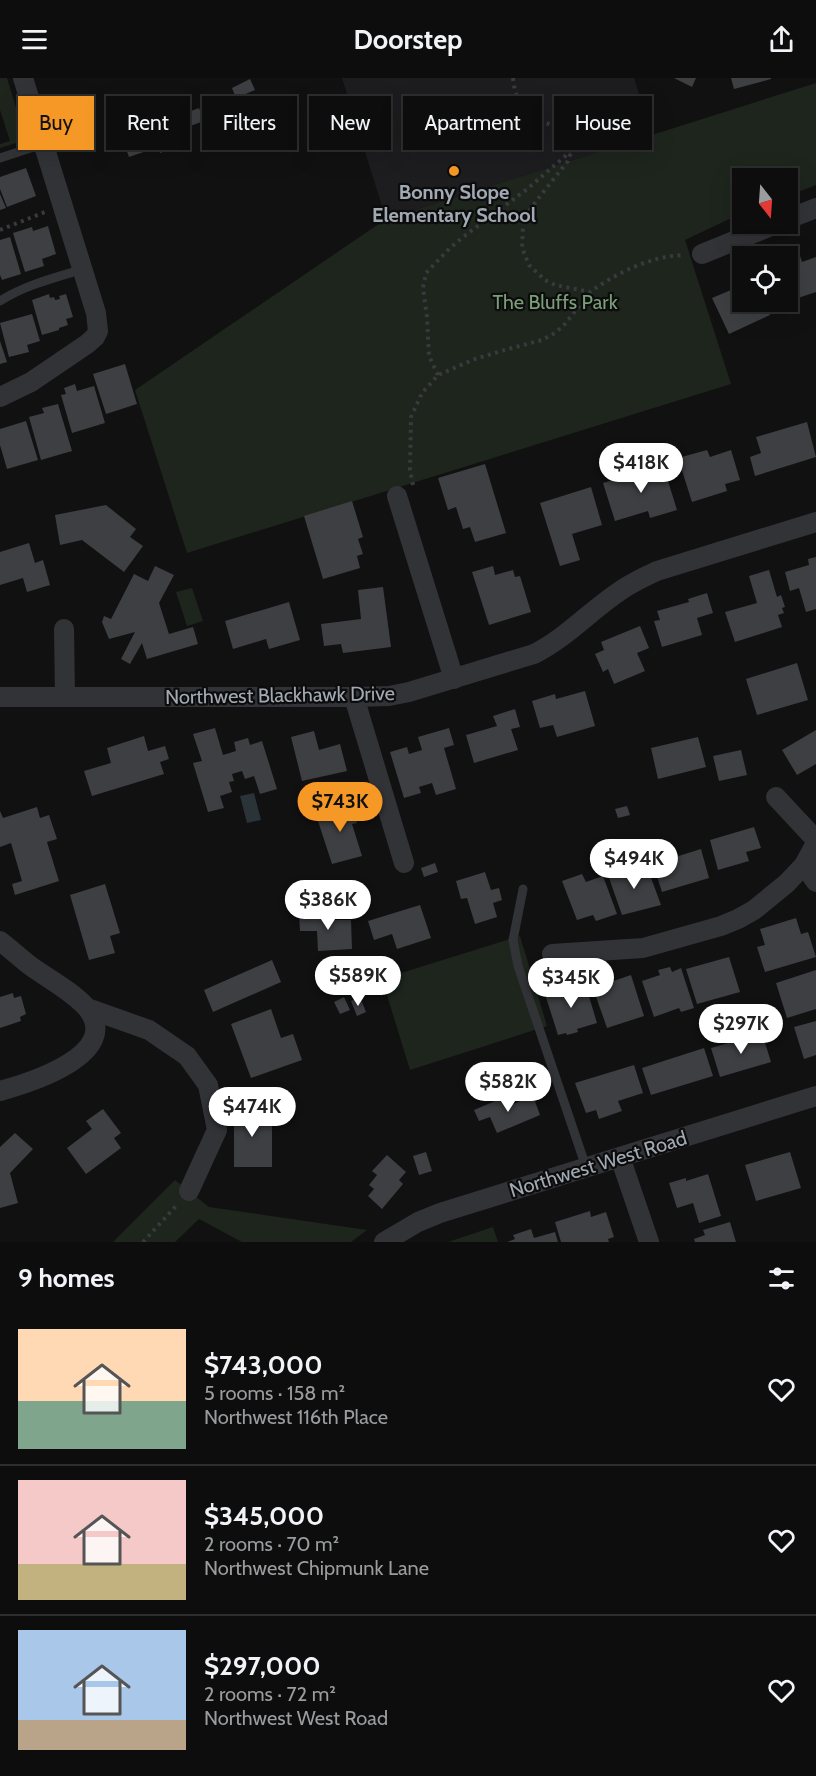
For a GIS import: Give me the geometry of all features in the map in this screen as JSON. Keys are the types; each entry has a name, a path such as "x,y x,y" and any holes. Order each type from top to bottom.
{"street":[{"path":"23,78 28,96"},
{"path":"0,397 45,372 87,344 96,334 98,324 45,150"},
{"path":"798,215 816,208"},
{"path":"702,254 751,234"},
{"path":"397,496 454,679"},
{"name":"Northwest Blackhawk Drive","path":"0,697 388,696 454,679 534,654 551,645 620,591 657,571 816,522"},
{"path":"64,629 65,698"},
{"path":"354,697 404,863"},
{"path":"552,954 643,948 721,926 754,910 804,865 816,842 776,797"},
{"path":"804,865 816,882"},
{"path":"0,941 87,1008 149,1030 187,1056 208,1085 216,1130 189,1191"},
{"path":"0,1092 32,1082 56,1071 86,1050 93,1039 95,1029 87,1008"},
{"name":"Northwest West Road","path":"384,1242 418,1222 440,1214 816,1096"},
{"path":"620,1156 649,1242"}],"lane":[{"path":"0,158 25,150"},
{"path":"0,301 34,284 83,269"},
{"path":"523,889 513,940 519,966 586,1167"}],"path":[{"path":"513,78 517,96 528,113 536,120 554,125"},
{"path":"571,152 568,161 525,217 522,248 529,265 545,280 555,285 590,292"},
{"path":"438,375 429,356 423,288 426,273 463,237 526,190 571,152"},
{"path":"0,231 62,205"},
{"path":"397,496 415,490 410,470 411,417 422,393 438,375 475,359 542,340 555,333 566,324 590,292 607,279 656,259 702,254"},
{"path":"143,1242 189,1191"}],"shaded area":[{"path":"342,78 634,78 640,96 554,96 554,150 604,150 386,219 364,150 391,150 391,96 348,96"},
{"path":"254,793 261,820 247,823 240,796"}],"green space":[{"path":"0,78 7,78 18,114 18,142 0,148 0,144 10,141 0,110"},
{"name":"The Bluffs Park","path":"816,83 816,185 798,192 798,168 732,168 732,218 685,240 731,384 187,553 135,390 386,219 604,150 652,150 652,135"},
{"path":"192,588 203,621 187,626 176,592"},
{"path":"520,936 547,1026 410,1070 382,979"},
{"path":"175,1180 209,1207 367,1230 351,1242 242,1242 199,1219 175,1242 113,1242"},
{"path":"493,1227 498,1242 448,1242"}],"building":[{"path":"674,78 696,78 692,87"},
{"path":"731,78 771,78 771,79 734,89"},
{"path":"250,79 255,90 235,96 232,88"},
{"path":"199,108 202,122 190,126 190,111"},
{"path":"126,150 149,150 129,157"},
{"path":"26,168 36,196 7,207 0,189 0,177"},
{"path":"0,194 6,208 0,210"},
{"path":"48,226 56,254 42,259 44,266 25,272 13,233 32,227 33,231"},
{"path":"10,237 21,274 2,280 0,240"},
{"path":"800,256 802,262 816,257 816,292 798,298 798,257"},
{"path":"731,290 732,312 769,312 770,315 729,334 712,298"},
{"path":"49,294 50,298 54,297 55,300 66,294 73,317 66,319 68,325 42,335 32,300"},
{"path":"32,314 40,341 27,345 29,352 9,357 0,323"},
{"path":"0,341 7,362 0,364"},
{"path":"125,364 137,404 106,414 93,374"},
{"path":"75,384 77,391 94,386 105,423 72,433 61,395 66,394 64,388"},
{"path":"58,404 72,451 41,460 29,417 44,413 42,408"},
{"path":"26,421 38,460 7,469 0,445 0,429"},
{"path":"807,422 816,457 755,476 750,457 761,453 756,437"},
{"path":"707,450 710,457 731,450 740,480 725,484 727,491 692,502 678,458"},
{"path":"485,464 506,533 475,542 470,527 463,529 456,507 448,510 438,478"},
{"path":"663,465 677,510 650,518 648,511 615,521 603,483"},
{"path":"591,487 602,525 572,534 580,560 560,566 540,503"},
{"path":"352,501 363,537 358,539 363,554 357,556 360,568 323,579 304,516"},
{"path":"106,505 136,529 130,537 143,546 124,572 82,540 60,545 55,515"},
{"path":"29,543 35,563 43,560 50,585 27,592 23,578 0,585 0,552"},
{"path":"816,557 816,609 806,612 799,588 790,591 785,572 809,565 808,559"},
{"path":"155,566 174,575 159,603 169,634 193,627 198,644 147,659 142,643 130,664 121,659 135,632 109,639 102,622 104,616 111,619 134,574 148,581"},
{"path":"493,566 495,575 513,570 515,577 520,576 531,612 489,625 472,572"},
{"path":"769,570 777,597 781,595 785,607 782,608 784,613 778,615 782,627 735,642 725,612 757,603 749,576"},
{"path":"383,587 391,647 343,653 341,644 324,646 321,624 361,619 358,590"},
{"path":"707,593 713,613 697,618 702,635 662,647 654,621 660,620 657,611 689,602 688,599"},
{"path":"289,602 300,640 269,649 266,639 233,649 225,621"},
{"path":"640,626 649,648 637,653 645,671 614,684 608,669 603,672 595,654 604,650 601,642"},
{"path":"797,663 808,700 757,715 746,679"},
{"path":"585,691 595,726 557,737 553,725 540,728 532,701 555,694 556,699"},
{"path":"515,709 520,727 511,729 518,750 474,763 466,735 497,726 493,716"},
{"path":"215,728 223,755 236,751 234,742 248,738 250,745 262,741 277,789 260,794 254,776 245,779 242,771 232,774 234,781 229,782 232,792 220,796 224,808 208,812 193,763 202,761 193,734"},
{"path":"449,728 454,745 444,748 456,789 436,795 432,783 419,787 421,793 404,798 390,752 407,747 409,754 422,750 418,737"},
{"path":"816,730 816,764 797,775 782,750"},
{"path":"314,731 319,750 340,744 347,771 302,781 291,737"},
{"path":"144,736 148,751 165,746 169,759 160,762 164,774 92,796 84,771 111,763 107,748"},
{"path":"698,737 706,767 658,779 651,748"},
{"path":"741,750 747,775 719,781 713,756"},
{"path":"350,801 357,823 352,824 362,856 332,864 317,818 327,815 325,808"},
{"path":"627,806 630,815 618,818 615,809"},
{"path":"37,807 40,818 49,815 57,839 47,842 59,881 15,895 12,884 22,881 11,843 0,847 0,811 3,818"},
{"path":"754,827 761,848 746,852 749,861 718,870 710,840"},
{"path":"701,849 709,878 662,892 653,864"},
{"path":"435,863 438,872 424,877 421,868"},
{"path":"646,864 661,905 622,915 608,875"},
{"path":"485,872 491,890 499,888 502,900 493,903 497,917 475,924 467,898 461,899 456,881"},
{"path":"582,874 586,882 603,876 617,914 596,921 593,915 577,920 562,881"},
{"path":"105,884 120,933 110,936 115,953 89,960 70,895"},
{"path":"420,905 431,938 397,949 392,934 374,940 368,921"},
{"path":"328,912 328,920 351,920 352,949 318,951 317,931 300,931 299,913"},
{"path":"796,918 801,934 808,932 816,957 765,972 757,947 765,945 760,929"},
{"path":"729,957 740,992 697,1004 686,969"},
{"path":"272,960 281,982 213,1012 204,990"},
{"path":"670,967 672,972 681,968 694,1008 681,1012 679,1008 654,1017 642,981 660,975 658,970"},
{"path":"816,970 816,1009 787,1018 776,983"},
{"path":"631,975 644,1016 607,1028 593,988"},
{"path":"585,983 597,1023 577,1029 578,1032 558,1035 544,991 557,986 558,991"},
{"path":"13,993 14,998 21,996 26,1014 20,1017 21,1021 0,1028 0,997"},
{"path":"344,997 350,1010 340,1014 334,1002"},
{"path":"360,997 366,1012 357,1016 351,1001"},
{"path":"271,1009 281,1038 293,1034 302,1060 251,1078 231,1024"},
{"path":"816,1021 816,1055 804,1059 794,1027"},
{"path":"762,1033 771,1062 720,1077 711,1048"},
{"path":"704,1048 713,1076 651,1095 642,1068"},
{"path":"634,1065 643,1093 618,1101 622,1111 599,1119 596,1110 586,1113 575,1083"},
{"path":"509,1095 513,1104 533,1096 540,1115 497,1133 490,1117 479,1121 474,1110"},
{"path":"234,1106 254,1106 255,1115 272,1114 272,1167 234,1167"},
{"path":"103,1109 121,1133 114,1138 121,1148 86,1174 67,1148 92,1129 86,1121"},
{"path":"15,1133 33,1149 10,1173 18,1203 0,1208 0,1147"},
{"path":"426,1152 432,1171 419,1175 413,1156"},
{"path":"790,1152 801,1188 756,1201 745,1165"},
{"path":"387,1155 406,1172 399,1180 403,1184 382,1209 368,1196 374,1189 369,1185 377,1175 372,1171"},
{"path":"708,1174 721,1216 699,1223 693,1203 677,1208 669,1183 686,1178 686,1181"},
{"path":"590,1211 591,1217 606,1212 614,1237 608,1239 609,1242 561,1242 555,1222"},
{"path":"730,1222 736,1242 695,1242 694,1239 705,1235 703,1230"},
{"path":"531,1229 534,1238 555,1232 558,1242 507,1242 515,1239 513,1235"}],"place":[{"name":"Bonny Slope Elementary School","path":"454,171"}]}
